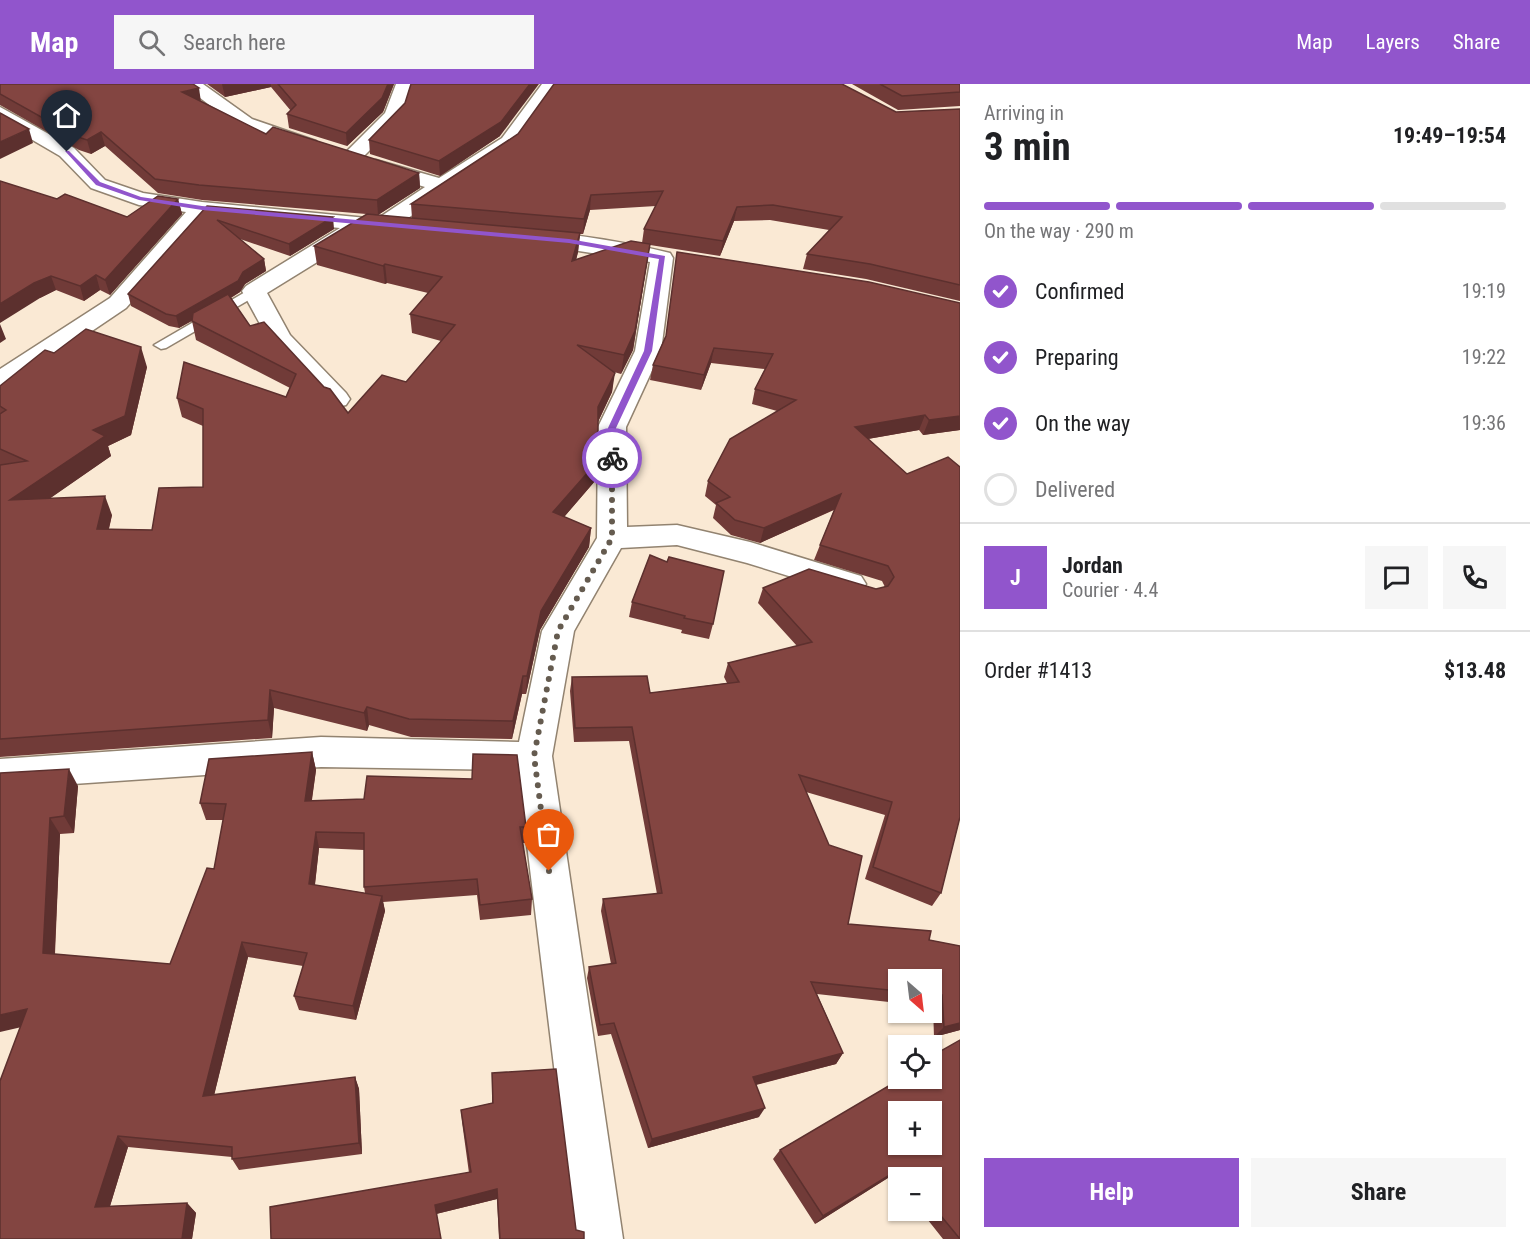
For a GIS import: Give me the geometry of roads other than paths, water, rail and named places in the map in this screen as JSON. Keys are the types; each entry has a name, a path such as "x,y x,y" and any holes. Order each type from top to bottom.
{"street":[{"path":"191,84 245,123 443,186"},
{"path":"351,158 394,115 405,84"},
{"path":"337,399 280,339 254,291 443,186 509,142 550,84"},
{"path":"0,113 67,152 98,184 139,198 202,208 417,228"},
{"path":"2,378 118,303 202,208"},
{"path":"511,236 569,241 674,259 648,351 612,428 612,538 558,631 534,756 599,1239"},
{"path":"612,538 677,535 750,553 870,591"},
{"path":"0,774 321,752 534,756"}],"lane":[{"path":"161,345 254,291"}]}
